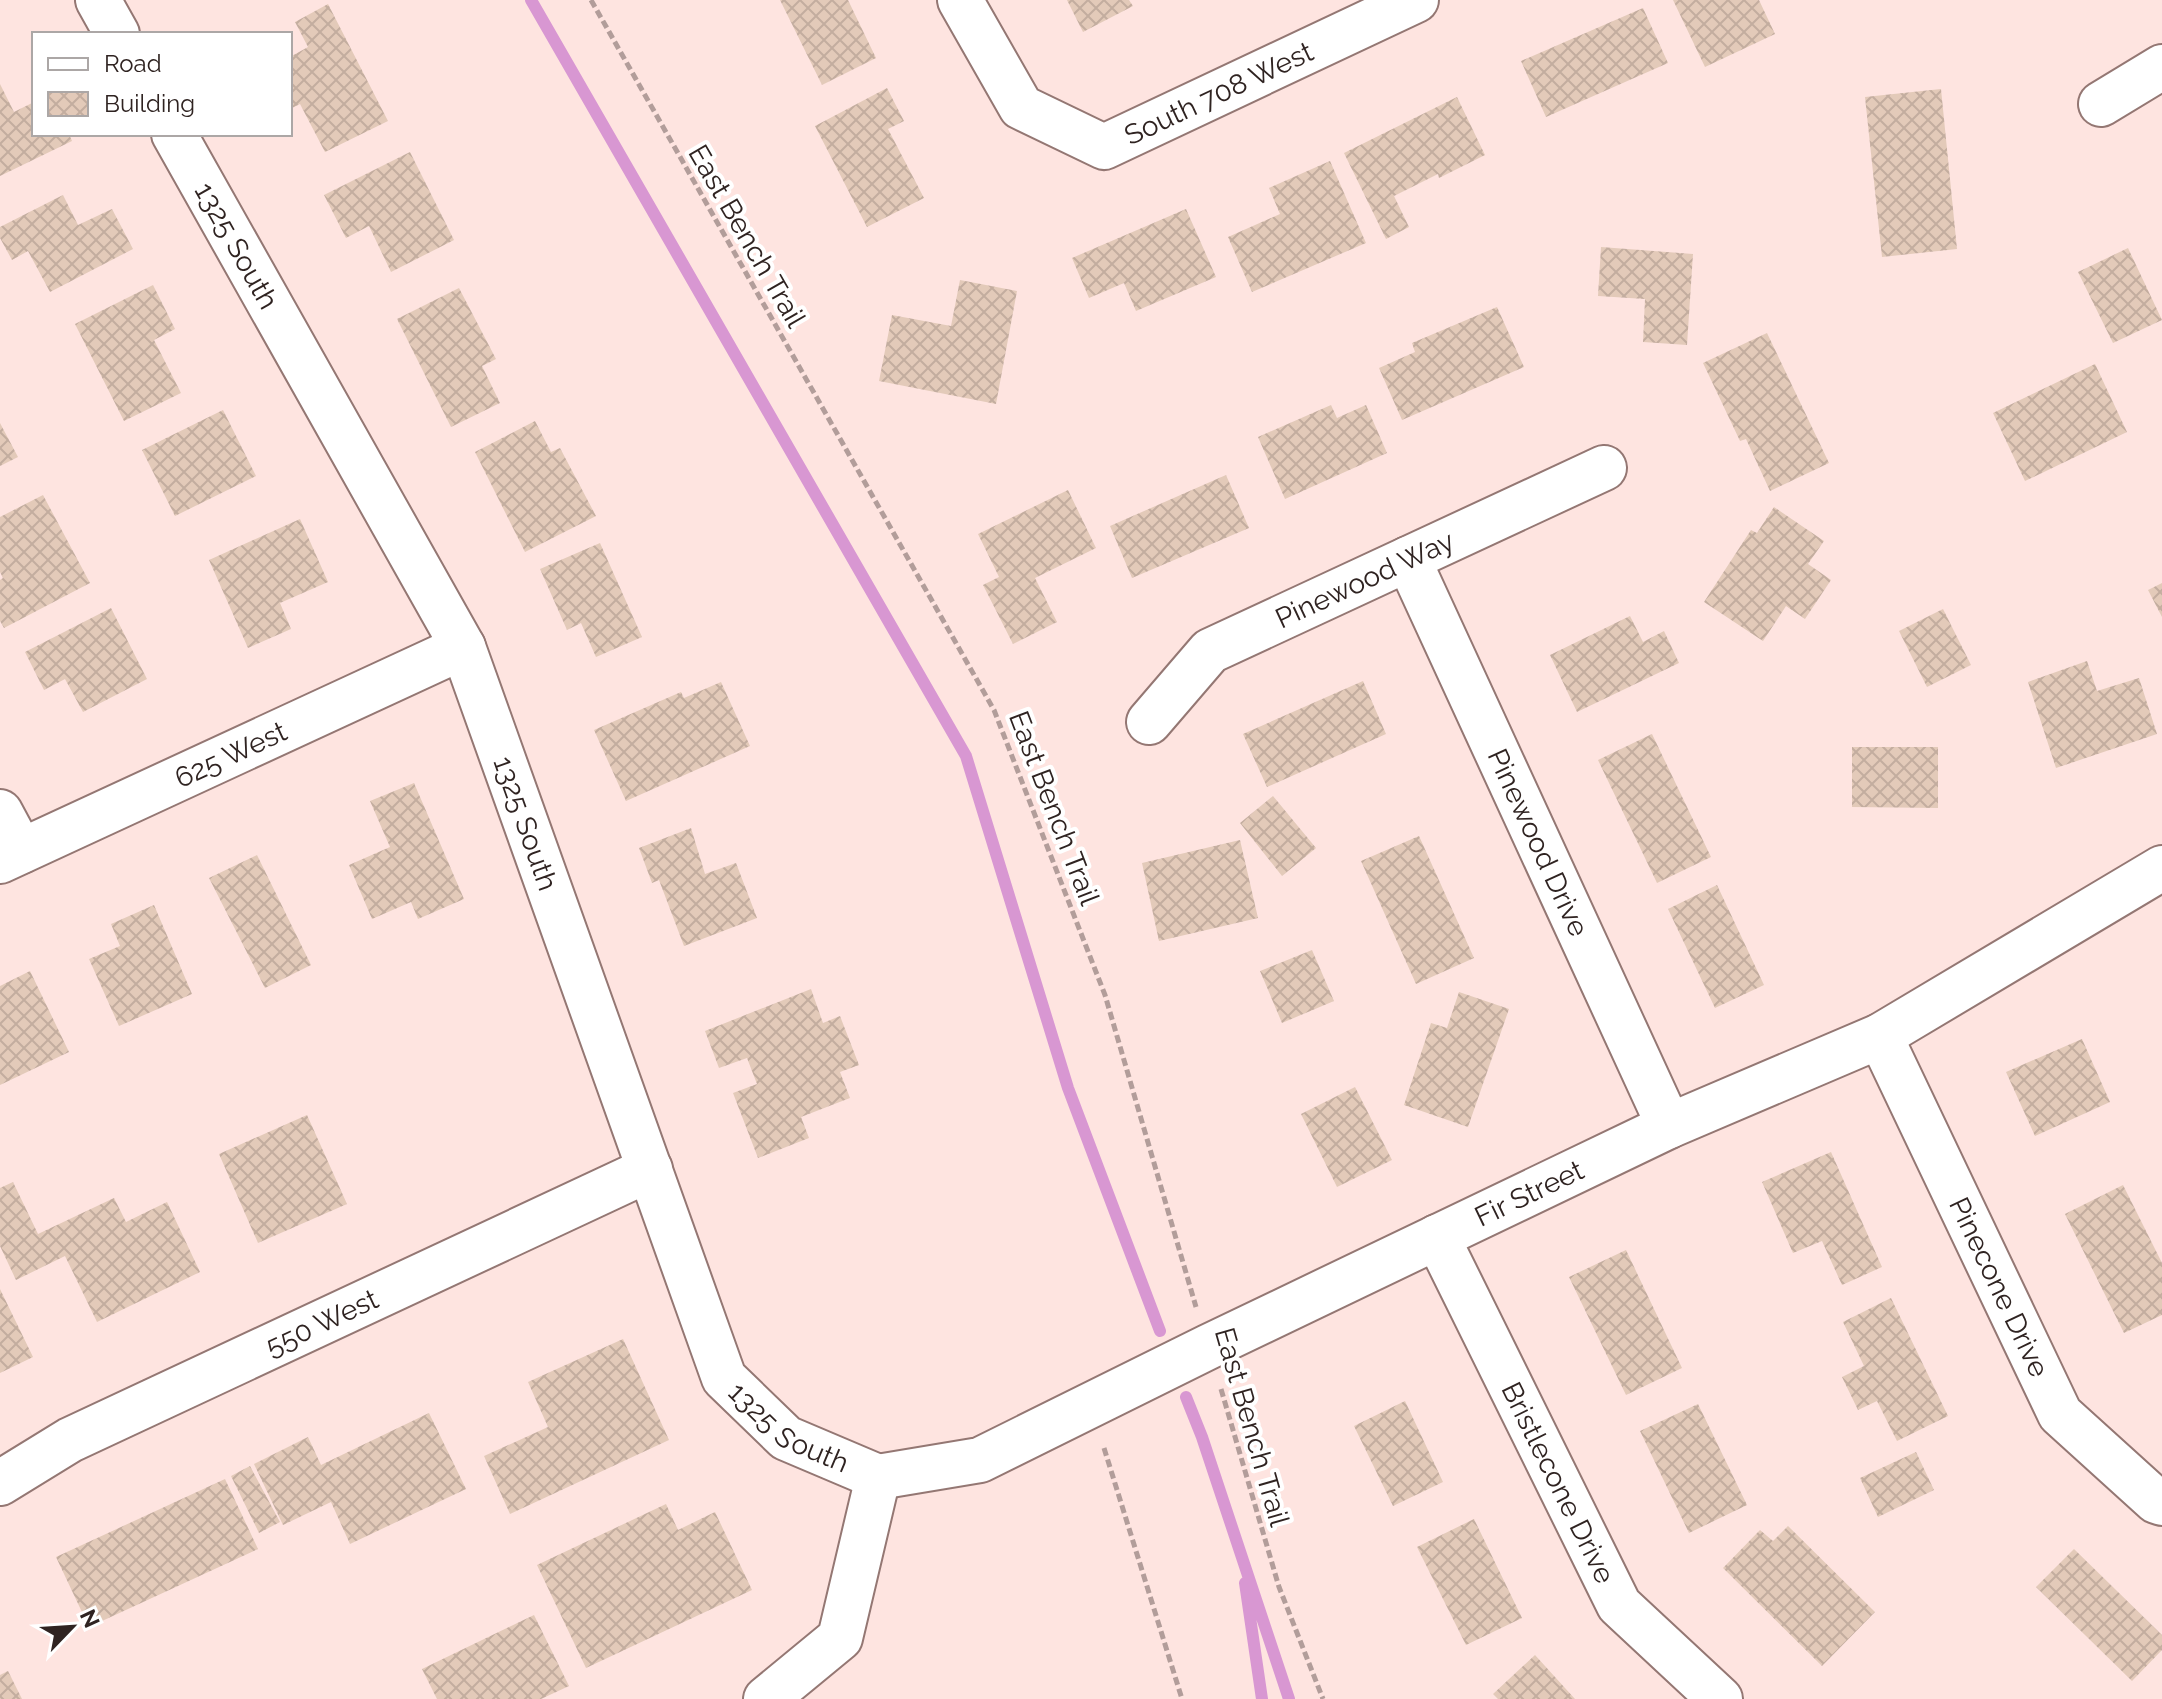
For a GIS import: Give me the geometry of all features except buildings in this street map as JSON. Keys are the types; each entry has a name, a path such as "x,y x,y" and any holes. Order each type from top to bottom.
{"street":[{"path":"98,0 116,32"},
{"name":"South 708 West","path":"960,0 1021,107 1104,147 1416,0"},
{"path":"2101,104 2162,67"},
{"name":"1325 South","path":"175,136 463,647 724,1378 786,1438 878,1477"},
{"name":"Pinewood Way","path":"1149,722 1210,651 1604,468"},
{"name":"Pinewood Drive","path":"1408,559 1669,1126"},
{"name":"625 West","path":"11,856 463,647"},
{"path":"0,812 11,856"},
{"name":"Fir Street","path":"878,1477 980,1460 1669,1126 1880,1036 2162,868"},
{"name":"Pinecone Drive","path":"1880,1036 2060,1414 2156,1501 2162,1503"},
{"name":"550 West","path":"0,1483 70,1440 650,1169"},
{"name":"Bristlecone Drive","path":"1437,1237 1619,1605 1720,1699"},
{"path":"766,1699 840,1638 878,1477"}],"path":[{"name":"East Bench Trail","path":"591,0 994,710 1105,995 1279,1587 1323,1699"},
{"path":"1090,1406 1182,1699"}],"waterway":[{"path":"531,0 966,756 1068,1088 1160,1331"},
{"path":"1186,1397 1289,1699"},
{"path":"1245,1583 1262,1699"}]}
